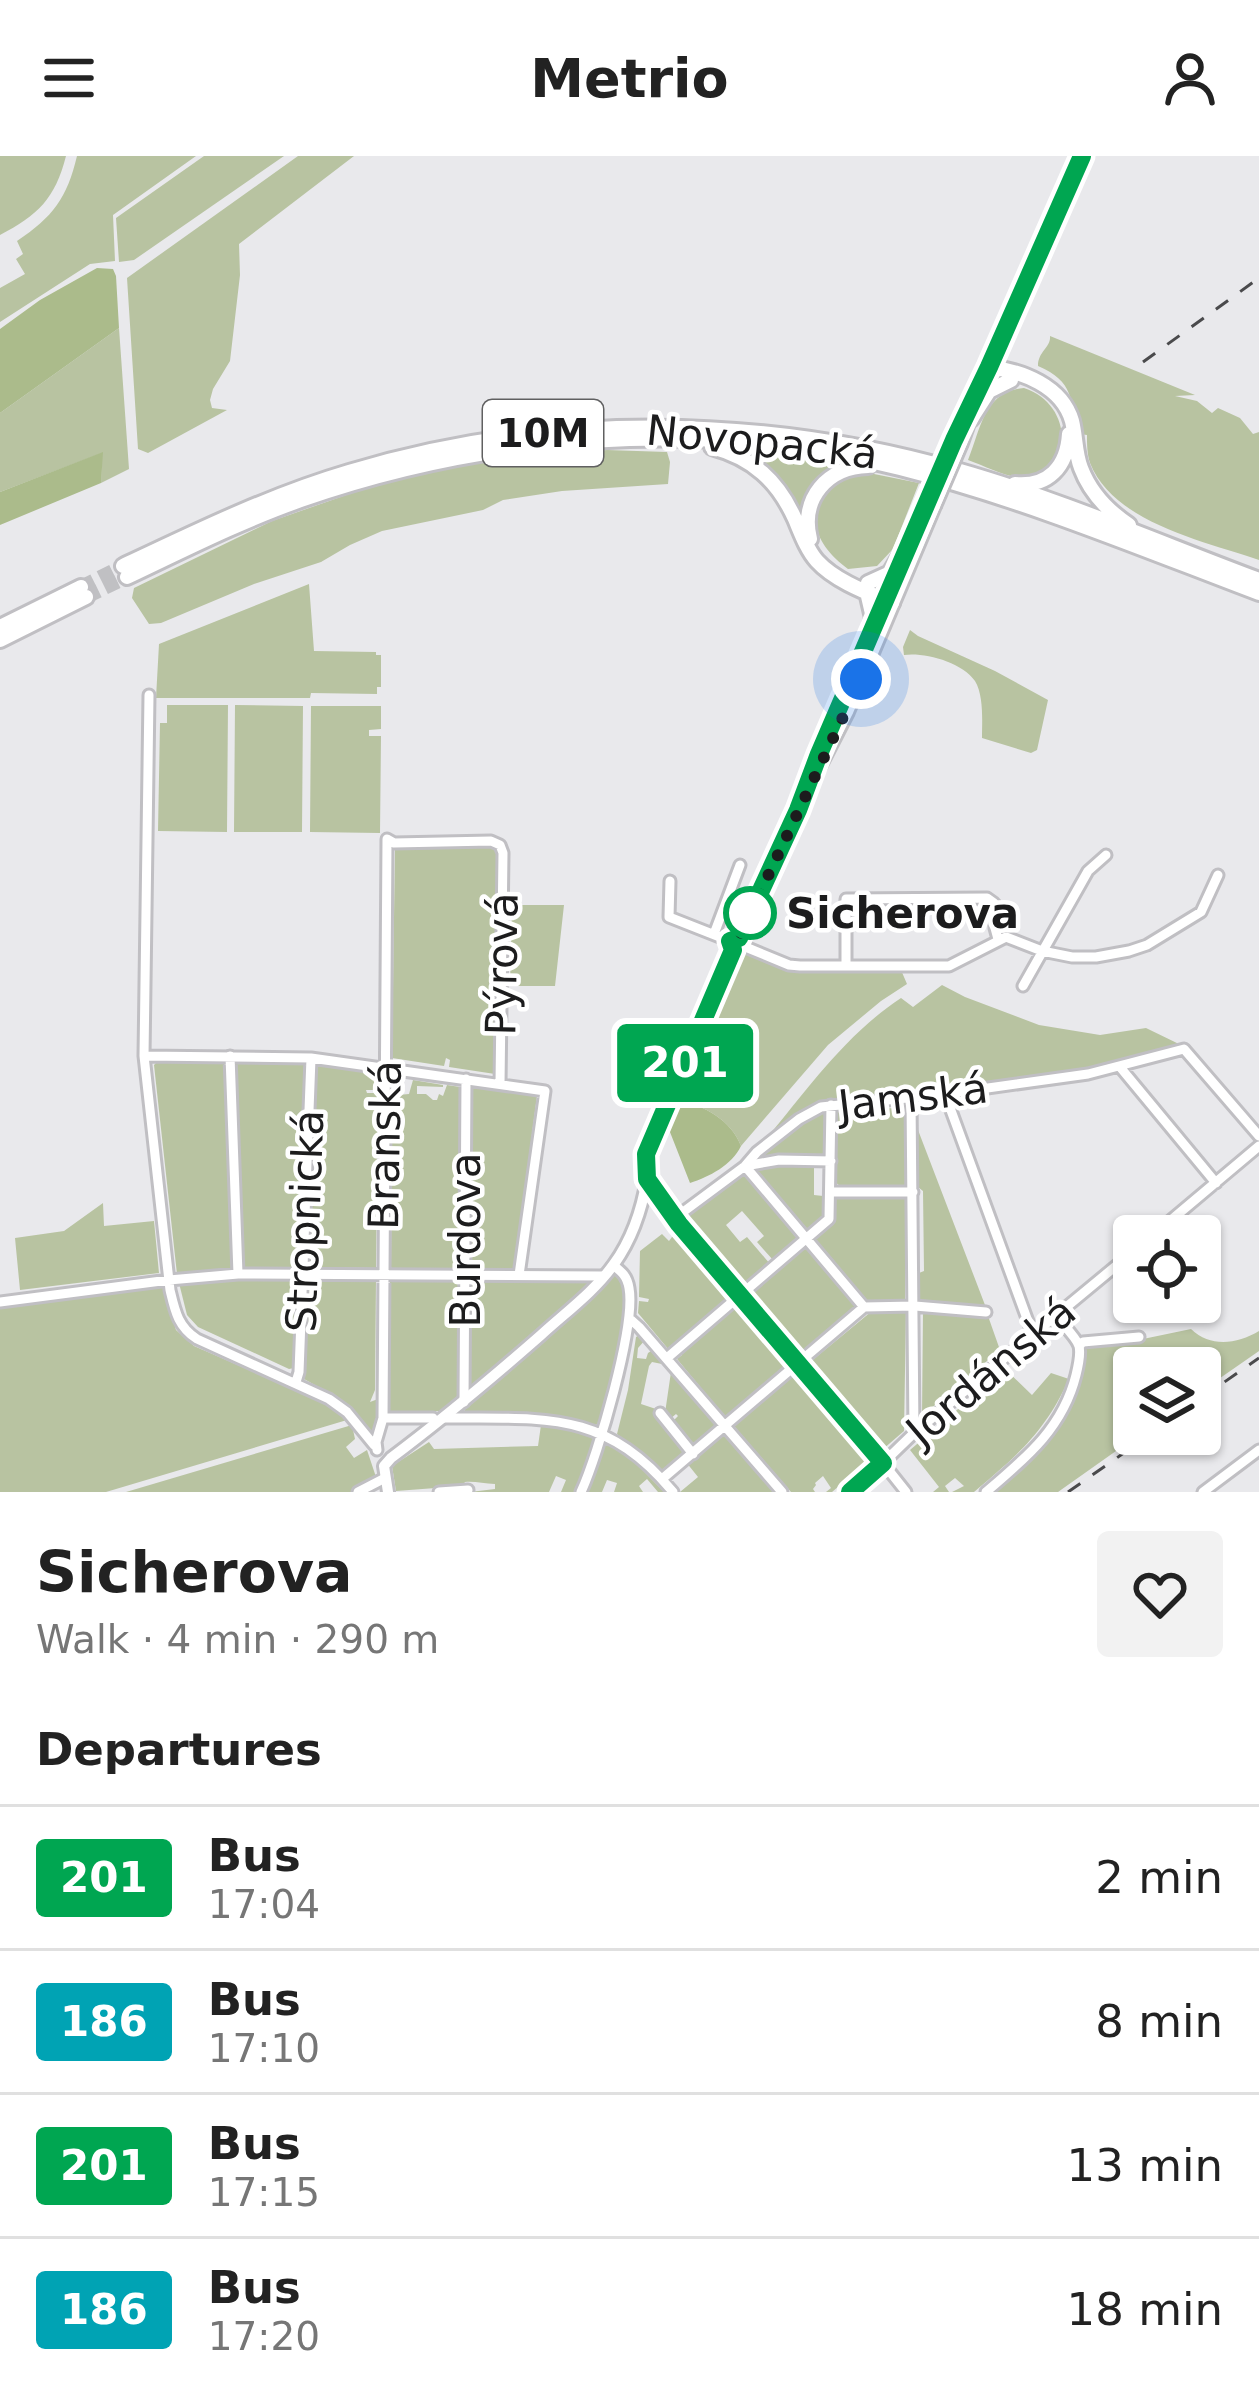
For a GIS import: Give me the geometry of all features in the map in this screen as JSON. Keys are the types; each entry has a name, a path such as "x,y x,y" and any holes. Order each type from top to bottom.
{"highway":[{"path":"982,478 1034,484 1053,474 1066,454 1069,436 1057,402 1036,386 1003,377 989,367"},
{"path":"989,367 1035,380 1060,398 1093,491 1121,520 1163,544"},
{"path":"971,419 989,391 1011,380"},
{"name":"Novopacká","path":"1259,580 982,478 865,448 756,432 632,428 532,434 440,449 346,473 240,512 125,572 297,502 439,461 532,446 672,439 769,445 897,467 998,496 1259,593"},
{"path":"672,439 727,451 754,465 783,495 817,561 891,598"},
{"path":"862,655 873,618 867,587 820,557 808,533 809,507 822,484 842,470 897,467"},
{"path":"867,587 890,573 913,536"},
{"path":"0,627 83,592 0,640"}],"street":[{"path":"798,810 1082,156"},
{"path":"958,441 989,367"},
{"path":"358,1492 385,1472 391,1458 560,1318 613,1265 631,1234 643,1201 646,1154 736,944 848,712 913,536 931,505"},
{"path":"149,695 144,1056 177,1318 188,1333 296,1382 347,1412 377,1450 388,1492"},
{"name":"Branská","path":"377,1450 383,1418 387,839 394,843 500,845"},
{"name":"Pýrová","path":"500,845 500,1084"},
{"path":"1023,986 1088,872 1106,855"},
{"path":"714,934 740,866"},
{"path":"670,881 669,917 789,965 949,966 998,939 1010,938 1072,957 1119,954 1147,945 1201,912 1218,875"},
{"path":"846,966 846,898 991,899 998,939"},
{"name":"Jamská","path":"675,1218 799,1119 831,1105 1088,1074 1184,1049 1259,1136"},
{"path":"144,1056 310,1058 545,1091 519,1275"},
{"path":"230,1057 238,1274"},
{"name":"Stropnická","path":"296,1382 310,1058"},
{"path":"1120,1067 1216,1183"},
{"name":"Burdova","path":"464,1402 466,1079"},
{"path":"945,1094 1033,1335"},
{"path":"911,1098 914,1433"},
{"path":"668,1358 829,1220 831,1105"},
{"path":"1177,1215 1259,1146"},
{"path":"831,1161 779,1160 745,1166 864,1307"},
{"path":"647,1179 906,1492"},
{"path":"831,1192 913,1192"},
{"path":"581,1492 602,1433 629,1318 628,1282 613,1265"},
{"name":"Jordánská","path":"850,1492 1113,1268"},
{"path":"0,1302 238,1274 603,1276"},
{"path":"662,1479 864,1307 986,1312"},
{"path":"986,1492 1048,1435 1070,1395 1079,1346 1056,1316"},
{"path":"629,1318 782,1492"},
{"path":"1079,1346 1139,1337"},
{"path":"660,1413 693,1454"},
{"path":"383,1418 549,1420 590,1428 630,1451 673,1492"},
{"path":"1203,1492 1259,1450"},
{"path":"440,1492 468,1490"}],"green space":[{"path":"0,156 66,156 43,204 0,235"},
{"path":"77,156 196,156 113,215 115,261 90,264 0,322 0,288 25,274 16,259 23,254 17,241 57,205"},
{"path":"204,156 284,156 134,260 119,262 116,218"},
{"path":"298,156 354,156 239,244 230,361 210,400 212,408 227,410 148,453 138,449 127,278"},
{"path":"97,268 113,269 116,276 119,328 0,413 0,329"},
{"path":"119,328 129,469 101,483 102,453 0,492 0,413"},
{"path":"1050,336 1195,395 1175,396 1197,401 1212,413 1218,408 1240,418 1253,434 1259,432 1259,560 1163,527 1119,501 1102,484 1090,463 1087,435 1080,434 1065,385 1038,366"},
{"path":"1024,388 1041,397 1060,423 1062,439 1052,465 1025,478 968,460 992,404"},
{"path":"607,450 667,452 668,484 503,500 483,510 382,531 321,562 161,623 149,624 132,598 134,588 272,521 352,493 431,471 519,456"},
{"path":"748,451 842,463 814,484 802,516 780,479"},
{"path":"103,452 101,483 0,525 0,492"},
{"path":"869,473 919,483 893,549 877,566 848,569 821,540 817,511 836,480"},
{"path":"309,584 314,651 381,655 377,694 156,698 159,644"},
{"path":"910,630 1048,700 1037,750 1031,753 982,738 975,681 942,660 904,655"},
{"path":"167,705 228,705 227,832 158,831 160,723 167,723"},
{"path":"235,705 303,706 302,832 234,832"},
{"path":"311,706 381,706 381,729 369,730 369,736 381,736 380,833 310,832"},
{"path":"498,846 495,1074 449,1067 446,1058 444,1066 392,1058 395,847"},
{"path":"512,905 564,905 555,986 510,986"},
{"path":"744,952 788,968 901,970 907,984 828,1045 741,1146 716,1116 678,1100"},
{"path":"942,985 1039,1025 1100,1035 1146,1028 1181,1045 1050,1074 827,1100 766,1139 862,1029 901,998 913,1007"},
{"path":"158,1061 221,1061 225,1065 231,1270 177,1274 154,1065"},
{"path":"238,1061 305,1064 296,1269 242,1268"},
{"path":"315,1064 378,1075 378,1090 366,1090 378,1093 376,1268 308,1267"},
{"path":"413,1080 443,1085 417,1086 417,1094 433,1100 443,1096 447,1085 460,1087 459,1268 391,1268 392,1083 399,1083 398,1095 409,1094"},
{"path":"470,1087 537,1096 514,1269 470,1269"},
{"path":"678,1100 716,1116 741,1146 719,1169 690,1183 668,1127"},
{"path":"907,1108 907,1186 840,1186 835,1182 835,1109"},
{"path":"826,1109 827,1152 823,1157 759,1160 757,1155 802,1120"},
{"path":"918,1130 985,1305 920,1301 923,1191 914,1184"},
{"path":"760,1165 814,1166 814,1195 823,1196 826,1166 825,1217 809,1231 757,1171"},
{"path":"745,1174 800,1237 773,1260 757,1242 764,1236 742,1211 726,1225 740,1242 747,1237 770,1264 743,1286 684,1215"},
{"path":"834,1195 906,1196 905,1300 867,1301 814,1238 835,1220"},
{"path":"103,1203 104,1226 154,1221 159,1273 20,1290 15,1238 64,1231"},
{"path":"675,1233 730,1297 669,1350 638,1313 639,1301 649,1299 639,1297 640,1251 662,1234 669,1241"},
{"path":"806,1243 857,1306 801,1353 750,1292"},
{"path":"613,1272 625,1281 626,1312 602,1423 464,1413 560,1327"},
{"path":"268,1277 297,1280 294,1368 198,1327 187,1315 179,1283"},
{"path":"390,1278 459,1278 459,1311 450,1312 459,1316 457,1401 443,1411 390,1411"},
{"path":"308,1279 376,1279 375,1390 370,1402 378,1399 375,1432 304,1379"},
{"path":"468,1279 591,1281 472,1388 468,1387"},
{"path":"163,1285 176,1330 194,1346 327,1404 347,1420 106,1492 0,1492 0,1306"},
{"path":"735,1303 787,1365 726,1418 677,1359"},
{"path":"872,1311 906,1311 904,1431 882,1450 809,1363"},
{"path":"923,1311 988,1316 1000,1350 922,1416"},
{"path":"1191,1329 1224,1342 1259,1331 1259,1351 1221,1377 1221,1347 1113,1347 1113,1453 1058,1492 991,1492 1055,1429 1074,1392 1084,1345"},
{"path":"641,1334 646,1339 637,1358 646,1359 654,1349 663,1359 662,1364 649,1366 641,1404 656,1409 687,1450 662,1471 617,1434 636,1337"},
{"path":"1005,1369 1032,1395 1051,1373 1069,1379 1029,1442 974,1492 952,1492 964,1486 955,1478 945,1486 949,1492 933,1492 939,1487 910,1450"},
{"path":"674,1371 719,1424 692,1446 672,1422 678,1416 670,1419 665,1413"},
{"path":"794,1373 868,1461 832,1492 826,1492 831,1488 823,1476 815,1483 815,1492 791,1492 733,1425"},
{"path":"352,1425 355,1439 346,1447 354,1458 367,1450 376,1477 351,1492 126,1492"},
{"path":"541,1425 592,1434 594,1447 578,1492 561,1492 566,1480 556,1476 549,1492 470,1492 495,1489 495,1484 469,1482 396,1491 392,1466 429,1442 434,1449 538,1446"},
{"path":"723,1430 779,1492 680,1492 698,1477 686,1462"},
{"path":"603,1441 630,1457 664,1492 658,1492 647,1479 639,1486 643,1492 614,1492 617,1483 607,1480 602,1492 584,1492"}],"tunnel":[{"path":"81,587 123,566"},
{"path":"86,597 127,577"}],"railway":[{"path":"1143,362 1259,278"},
{"path":"1221,1384 1259,1358"},
{"path":"1068,1492 1121,1455"}],"bus line":[{"name":"201","path":"850,1492 883,1463 679,1224 647,1179 646,1154 733,950 730,941 739,938 798,810 954,440 1082,156"}],"place":[{"name":"Sicherova","path":"750,913"}],"route":[{"path":"750,913 741,933 861,679"}]}
